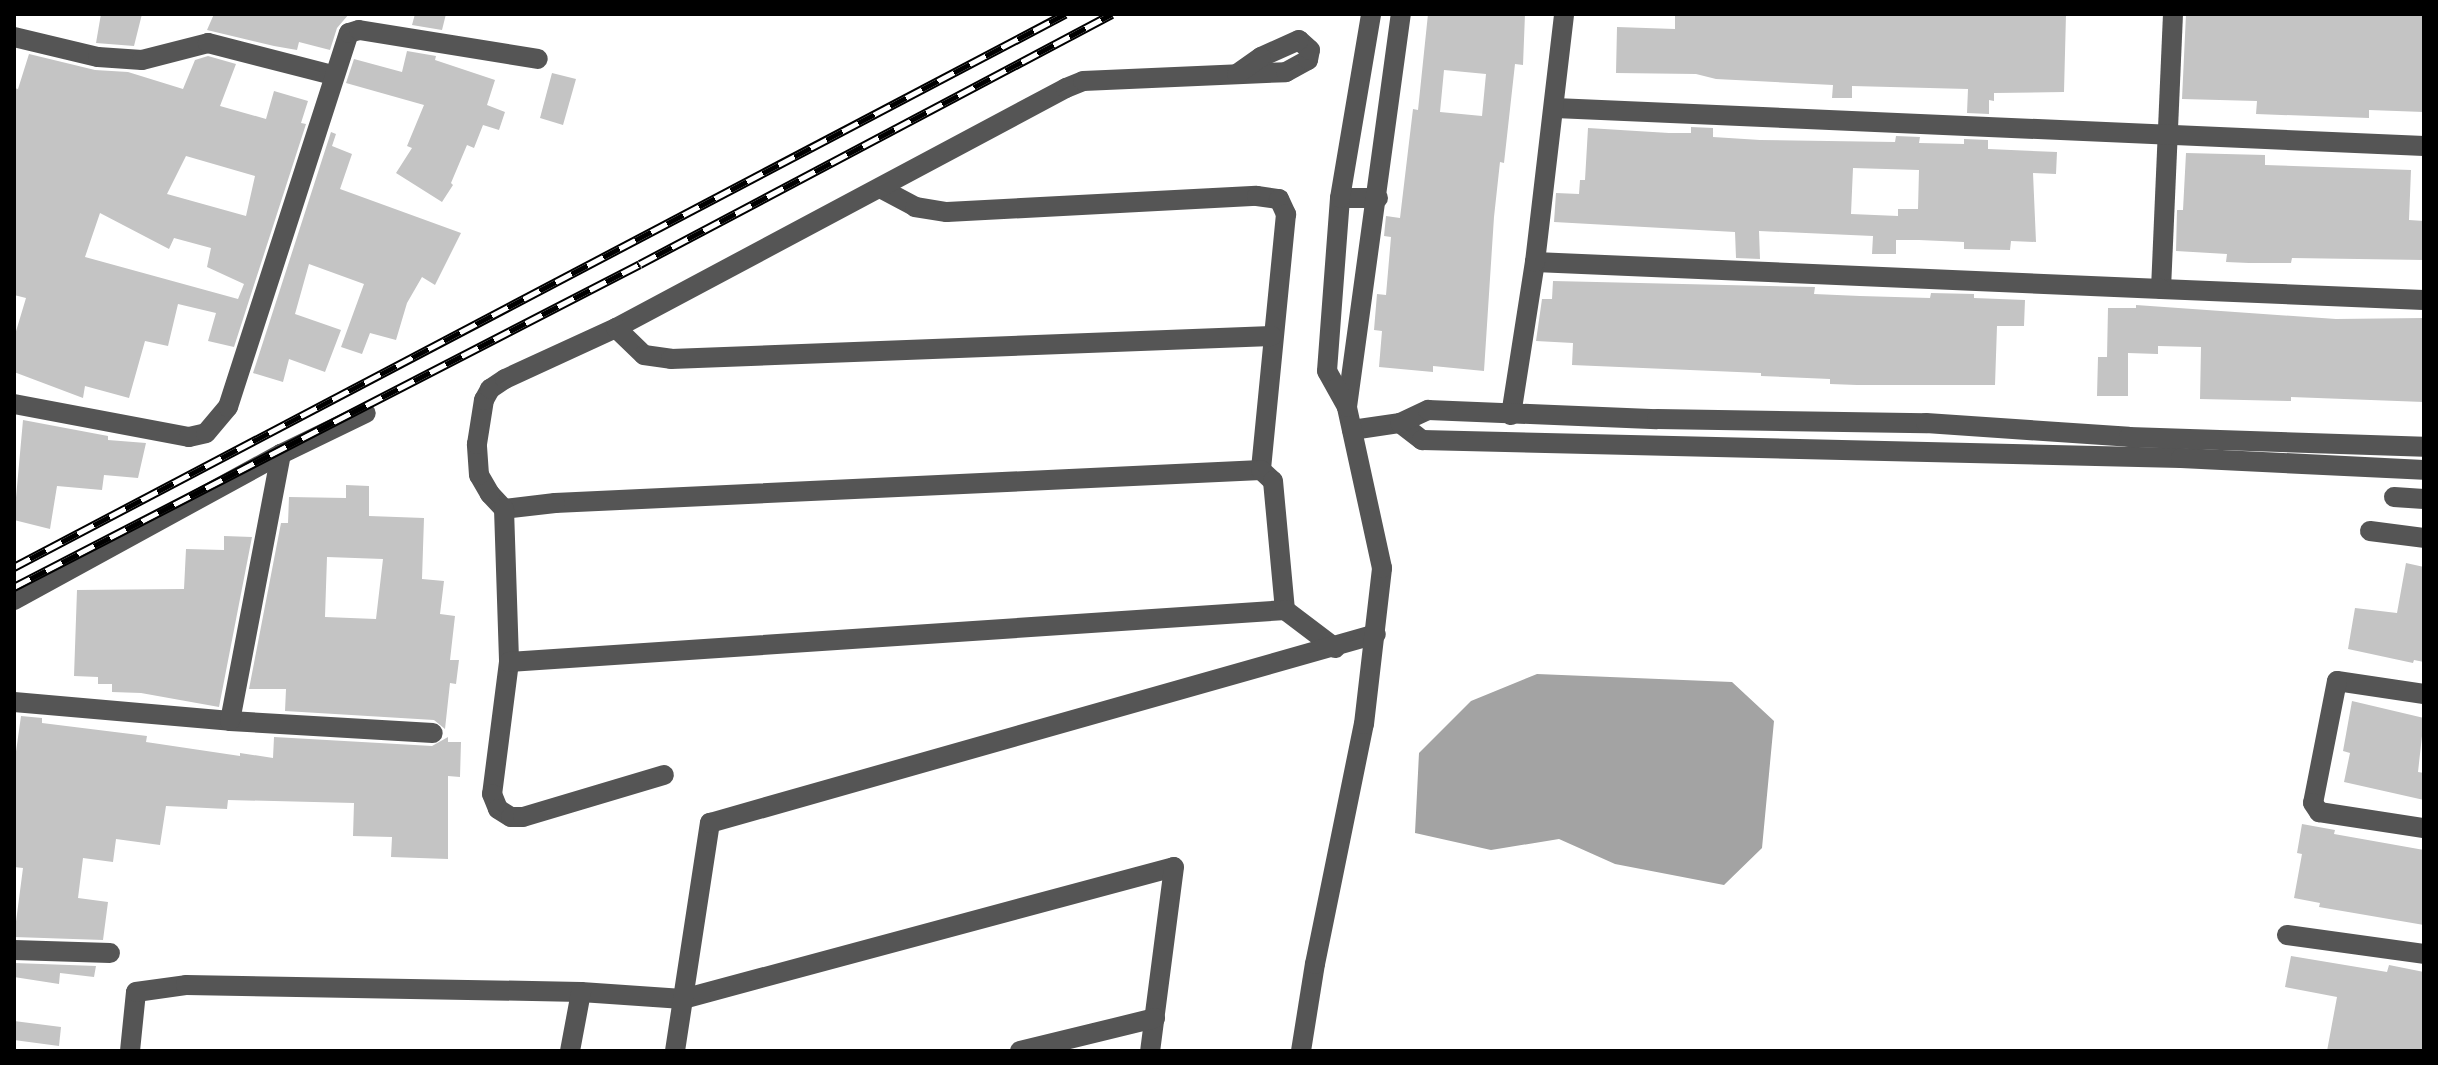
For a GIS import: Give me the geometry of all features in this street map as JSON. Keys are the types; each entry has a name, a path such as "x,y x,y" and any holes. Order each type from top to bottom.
{"street":[{"path":"1301,1051 1315,964 1364,724 1382,568 1347,407 1327,371 1340,198 1371,14"},
{"path":"1347,407 1401,14"},
{"path":"1511,415 1535,262 1564,14"},
{"path":"2161,289 2173,14"},
{"path":"14,404 189,437 206,433 218,423 228,407 333,75 344,44 355,30 538,59"},
{"path":"14,37 98,57 142,60 208,43 333,75"},
{"path":"664,775 523,817 505,815 492,794 509,662 504,509 485,485 477,460 484,400 490,389 616,328 1083,81 1237,74"},
{"path":"1555,108 2424,146"},
{"path":"880,188 915,207 947,212 1273,196 1283,201 1286,214 1261,470"},
{"path":"1340,198 1378,198"},
{"path":"1535,262 2424,300"},
{"path":"616,328 644,355 671,359 1272,336"},
{"path":"1352,430 1400,423 1428,410 1657,419 1926,423 2129,437 2424,447"},
{"path":"14,600 281,454 366,413"},
{"path":"1652,444 1657,419"},
{"path":"1400,423 1422,440 2181,458 2424,470"},
{"path":"230,721 281,454"},
{"path":"504,509 555,503 1261,470 1273,481 1285,610"},
{"path":"2394,497 2424,499"},
{"path":"2370,531 2424,538"},
{"path":"509,662 1285,610 1335,648"},
{"path":"675,1051 710,823 1376,634"},
{"path":"2424,694 2337,681 2313,803 2319,812 2424,828"},
{"path":"14,702 230,721 433,733"},
{"path":"130,1051 136,992 174,987 581,992 683,999 1174,867 1150,1051"},
{"path":"2287,935 2424,954"},
{"path":"14,950 110,953"},
{"path":"570,1051 581,992"},
{"path":"1020,1051 1155,1018"}],"shaded area":[{"path":"1537,674 1732,682 1774,721 1762,848 1724,885 1615,864 1559,839 1491,850 1415,833 1419,753 1471,701"}],"building":[{"path":"101,14 142,14 134,46 96,43"},
{"path":"214,14 349,14 337,28 330,50 299,42 297,50 207,30"},
{"path":"415,14 446,14 442,30 412,25"},
{"path":"1428,14 1525,14 1523,65 1515,64 1504,163 1500,162 1484,371 1433,366 1433,372 1379,367 1382,331 1374,330 1377,294 1386,295 1391,237 1384,236 1386,216 1400,218 1413,109 1418,110","holes":["1444,70 1486,74 1482,116 1440,112"]},
{"path":"1675,14 2066,14 2064,92 1994,93 1994,101 1989,100 1989,114 1967,113 1968,89 1852,86 1852,98 1832,98 1833,85 1716,79 1696,74 1616,73 1617,27 1675,29"},
{"path":"2186,14 2424,14 2424,112 2369,110 2369,118 2256,114 2257,101 2182,99"},
{"path":"407,51 436,56 435,60 495,80 487,105 505,112 499,130 483,125 474,148 467,145 451,183 453,185 442,202 396,173 412,148 407,146 424,105 346,83 354,59 402,72"},
{"path":"29,54 95,70 128,72 183,89 195,60 208,56 236,64 220,106 266,119 274,91 308,101 301,123 306,124 234,347 208,341 216,313 178,304 168,346 145,341 129,398 85,386 83,398 14,372 14,338 26,298 14,295 14,88 18,89","holes":["186,156 255,176 246,216 167,194","100,213 169,249 174,238 211,248 207,267 244,284 238,299 85,257"]},
{"path":"552,73 576,79 563,125 540,118"},
{"path":"1691,127 1713,128 1713,137 1760,140 1895,142 1896,136 1920,137 1919,143 1964,144 1964,139 1988,140 1988,149 2057,152 2056,174 2033,173 2036,242 2011,241 2010,250 1964,249 1964,242 1896,240 1896,254 1872,254 1873,236 1759,231 1760,259 1736,258 1735,232 1554,222 1556,193 1579,194 1580,180 1585,180 1588,128 1691,133","holes":["1853,168 1919,170 1918,209 1898,209 1898,216 1851,214"]},
{"path":"331,132 336,134 332,146 352,154 340,189 461,233 435,285 422,277 407,303 396,340 370,333 362,354 341,347 364,284 309,264 295,314 341,330 325,372 289,359 283,382 253,373"},
{"path":"2186,153 2265,155 2265,165 2411,170 2409,220 2424,221 2424,260 2292,258 2291,263 2249,263 2226,262 2227,254 2176,251 2177,210 2183,210"},
{"path":"1553,281 1815,287 1814,294 1860,296 1930,298 1931,293 1974,294 1974,298 2025,300 2024,326 1997,326 1995,385 1830,384 1830,379 1761,376 1761,373 1572,365 1573,343 1536,341 1542,299 1552,299"},
{"path":"2136,305 2336,319 2424,318 2424,402 2291,397 2291,401 2200,399 2201,347 2158,346 2158,354 2128,353 2128,396 2097,396 2098,357 2107,357 2108,308 2136,308"},
{"path":"23,420 108,436 108,440 146,443 138,478 104,475 102,490 57,486 50,529 14,520"},
{"path":"346,485 369,486 369,516 424,518 422,579 444,581 440,614 455,616 450,660 459,660 456,684 450,683 445,729 434,720 285,711 286,689 249,689 281,523 288,523 289,497 346,498","holes":["327,557 383,559 376,619 325,617"]},
{"path":"224,536 252,537 219,707 141,693 112,692 112,684 98,684 98,677 74,676 77,590 184,589 186,549 224,550"},
{"path":"2406,563 2424,567 2424,662 2414,660 2413,663 2348,649 2355,608 2397,613"},
{"path":"2352,701 2424,718 2418,772 2424,773 2424,800 2344,782 2350,753 2343,751"},
{"path":"21,716 42,718 42,723 147,736 146,742 273,758 274,737 432,746 448,737 448,742 461,742 460,777 448,776 448,859 391,857 392,837 353,836 354,803 228,800 227,809 166,806 160,845 116,839 113,862 83,858 78,898 108,902 103,940 14,937 23,868 14,867 14,766"},
{"path":"2302,824 2335,830 2334,834 2424,850 2424,925 2319,907 2320,903 2294,898 2302,854 2297,853"},
{"path":"2291,956 2387,972 2389,965 2424,972 2424,1051 2327,1051 2337,997 2285,987"},
{"path":"14,963 96,966 94,977 60,973 59,984 14,977"},
{"path":"14,1021 61,1027 59,1046 14,1040"}],"railway":[{"path":"14,567 1065,14"},
{"path":"14,587 640,264 1112,14"}]}
